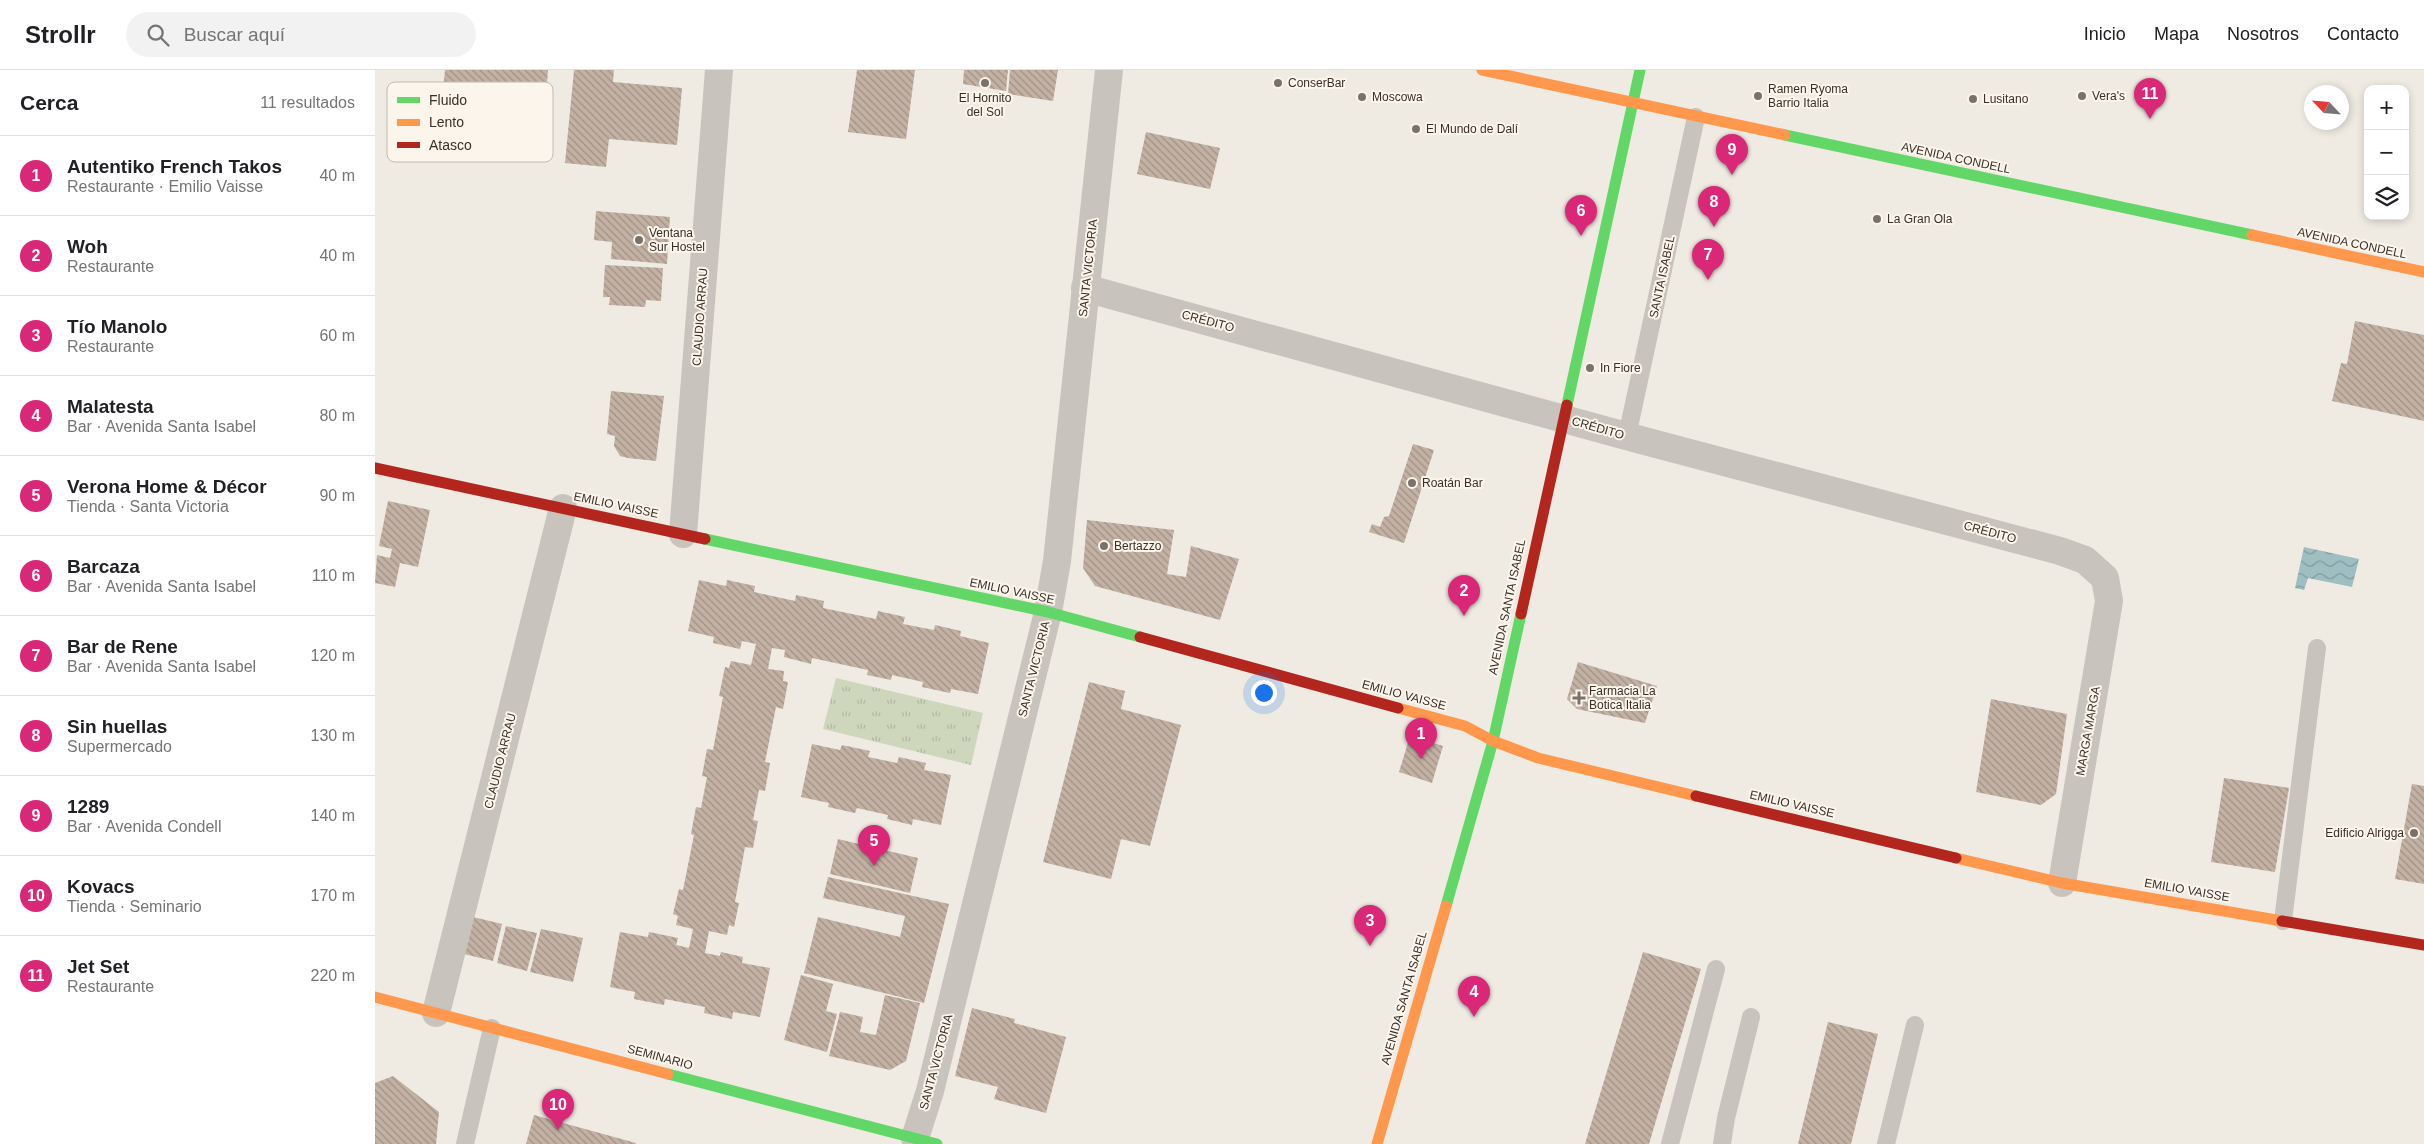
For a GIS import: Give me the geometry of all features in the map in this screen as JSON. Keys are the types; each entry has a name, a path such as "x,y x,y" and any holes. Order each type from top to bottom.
{"street":[{"name":"CLAUDIO ARRAU","path":"683,534 719,70"},
{"name":"SANTA VICTORIA","path":"926,1141 929,1091 1048,612 1057,561 1109,70"},
{"name":"AVENIDA CONDELL","path":"1482,70 2424,272"},
{"name":"AVENIDA SANTA ISABEL","path":"1377,1144 1493,741 1639,70"},
{"name":"CRÉDITO","path":"1085,288 1627,436 2060,551 2085,560 2105,578"},
{"name":"EMILIO VAISSE","path":"375,468 1048,612 1465,726 1493,741 1538,758 2062,883 2424,945"},
{"name":"CLAUDIO ARRAU","path":"435,1013 563,508"},
{"name":"MARGA MARGA","path":"2062,883 2105,631 2109,601 2105,578"},
{"name":"SEMINARIO","path":"375,997 882,1137 926,1141"}],"lane":[{"name":"SANTA ISABEL","path":"1627,436 1696,117"},
{"path":"2283,921 2317,648"},
{"path":"1671,1144 1716,970"},
{"path":"1722,1144 1726,1118 1751,1017"},
{"path":"1886,1144 1915,1025"},
{"path":"465,1144 492,1028"}],"green space":[{"path":"836,678 983,713 971,765 823,729"}],"water":[{"path":"2304,547 2359,559 2352,587 2308,578 2304,590 2295,588"}],"building":[{"path":"445,70 548,70 547,82 444,82"},
{"path":"574,70 614,70 613,82 682,88 677,145 609,139 606,167 565,163"},
{"path":"857,70 915,70 906,139 848,132"},
{"path":"964,70 1008,70 1006,91 963,84"},
{"path":"1010,70 1058,70 1053,101 1008,94"},
{"path":"1146,132 1220,148 1210,189 1137,174"},
{"path":"596,211 670,217 667,264 611,259 612,242 594,240"},
{"path":"605,265 663,268 661,301 646,300 645,307 609,305 610,297 603,297"},
{"path":"2355,321 2424,335 2424,421 2332,401 2341,363 2347,364"},
{"path":"611,391 664,396 656,461 620,456 614,446 615,436 607,434"},
{"name":"Roatán Bar","path":"1413,444 1434,450 1404,543 1369,532 1372,524 1380,527 1384,517 1389,516"},
{"path":"388,501 430,510 418,567 400,563 395,587 375,583 377,555 390,558 392,549 379,546"},
{"path":"1087,520 1174,530 1167,574 1186,577 1191,546 1239,559 1220,620 1095,586 1083,568"},
{"path":"699,580 726,586 727,580 755,586 754,592 795,601 796,595 824,601 823,608 876,619 878,611 905,617 903,624 934,630 935,625 961,631 960,636 989,643 978,694 951,689 950,693 922,687 923,682 892,675 891,680 867,675 868,670 812,658 811,664 784,657 785,650 772,648 768,669 784,671 783,681 788,682 783,709 776,707 765,762 770,763 765,791 759,790 753,820 758,821 753,848 745,847 735,902 739,903 734,927 729,925 727,935 709,931 705,953 720,956 721,952 743,957 742,963 770,968 760,1017 733,1012 732,1019 704,1013 705,1007 665,999 664,1005 634,999 635,992 610,987 620,932 648,937 649,932 678,938 676,945 689,948 693,929 676,925 678,916 673,914 679,889 683,890 694,835 691,834 696,807 701,808 707,777 702,776 707,749 713,750 723,697 719,696 725,667 729,668 731,661 751,665 756,644 742,641 740,649 713,643 714,637 688,631"},
{"path":"1578,662 1657,686 1645,723 1577,709 1567,699"},
{"path":"1089,682 1125,691 1121,709 1181,725 1150,846 1121,839 1111,879 1043,862"},
{"path":"1991,699 2067,714 2056,794 2041,805 1976,792"},
{"path":"1410,736 1443,746 1432,783 1399,772"},
{"path":"812,744 840,750 842,745 870,751 868,757 897,763 899,757 926,763 924,770 951,775 941,825 913,819 912,825 887,819 888,815 857,808 855,813 828,807 829,803 801,797"},
{"path":"2224,778 2289,788 2275,872 2211,862"},
{"name":"Edificio Alrigga","path":"2412,784 2424,786 2424,884 2395,879"},
{"path":"838,839 918,858 910,893 830,874"},
{"path":"828,877 949,904 924,1003 804,973 818,917 900,937 905,916 823,898"},
{"path":"469,916 502,924 493,961 460,953"},
{"path":"506,926 537,933 527,971 497,963"},
{"path":"541,929 583,938 573,982 530,972"},
{"path":"1643,952 1701,969 1649,1144 1585,1144"},
{"path":"801,975 833,984 826,1011 837,1014 827,1052 784,1040"},
{"path":"885,995 920,1003 906,1061 890,1070 829,1056 840,1012 863,1017 860,1032 876,1035"},
{"path":"972,1008 1015,1019 1014,1023 1066,1037 1046,1113 994,1099 998,1087 955,1076"},
{"path":"1828,1022 1878,1034 1851,1144 1798,1144"},
{"path":"393,1076 439,1112 436,1144 375,1144 375,1083"},
{"path":"534,1115 636,1143 636,1144 526,1144"}],"traffic: fast":[{"path":"1567,405 1640,70"},
{"path":"1785,135 2252,235"},
{"path":"705,539 1048,612 1140,637"},
{"path":"1446,906 1493,741 1521,614"},
{"path":"668,1074 937,1144"}],"traffic: slow":[{"path":"1482,70 1785,135"},
{"path":"2252,235 2424,272"},
{"path":"1398,708 1465,726 1493,741 1538,758 1696,796"},
{"path":"1956,858 2062,883 2282,921"},
{"path":"1377,1144 1446,906"},
{"path":"375,997 668,1074"}],"traffic: jam":[{"path":"1521,614 1567,405"},
{"path":"375,468 705,539"},
{"path":"1140,637 1398,708"},
{"path":"1696,796 1956,858"},
{"path":"2282,921 2424,945"}],"place":[{"name":"El Hornito del Sol","path":"985,83"},
{"name":"ConserBar","path":"1278,83"},
{"name":"Ramen Ryoma Barrio Italia","path":"1758,96"},
{"name":"Vera's","path":"2082,96"},
{"name":"Moscowa","path":"1362,97"},
{"name":"Lusitano","path":"1973,99"},
{"name":"Jet Set","path":"2150,119"},
{"name":"El Mundo de Dalí","path":"1416,129"},
{"name":"1289","path":"1732,175"},
{"name":"La Gran Ola","path":"1877,219"},
{"name":"Sin huellas","path":"1714,227"},
{"name":"Barcaza","path":"1581,236"},
{"name":"Ventana Sur Hostel","path":"639,240"},
{"name":"Bar de Rene","path":"1708,280"},
{"name":"In Fiore","path":"1590,368"},
{"name":"Roatán Bar","path":"1412,483"},
{"name":"Bertazzo","path":"1104,546"},
{"name":"Woh","path":"1464,616"},
{"name":"Farmacia La Botica Italia","path":"1579,698"},
{"name":"Autentiko French Takos","path":"1421,759"},
{"name":"Edificio Alrigga","path":"2414,833"},
{"name":"Verona Home & Décor","path":"874,866"},
{"name":"Tío Manolo","path":"1370,946"},
{"name":"Malatesta","path":"1474,1017"},
{"name":"Kovacs","path":"558,1130"}]}
